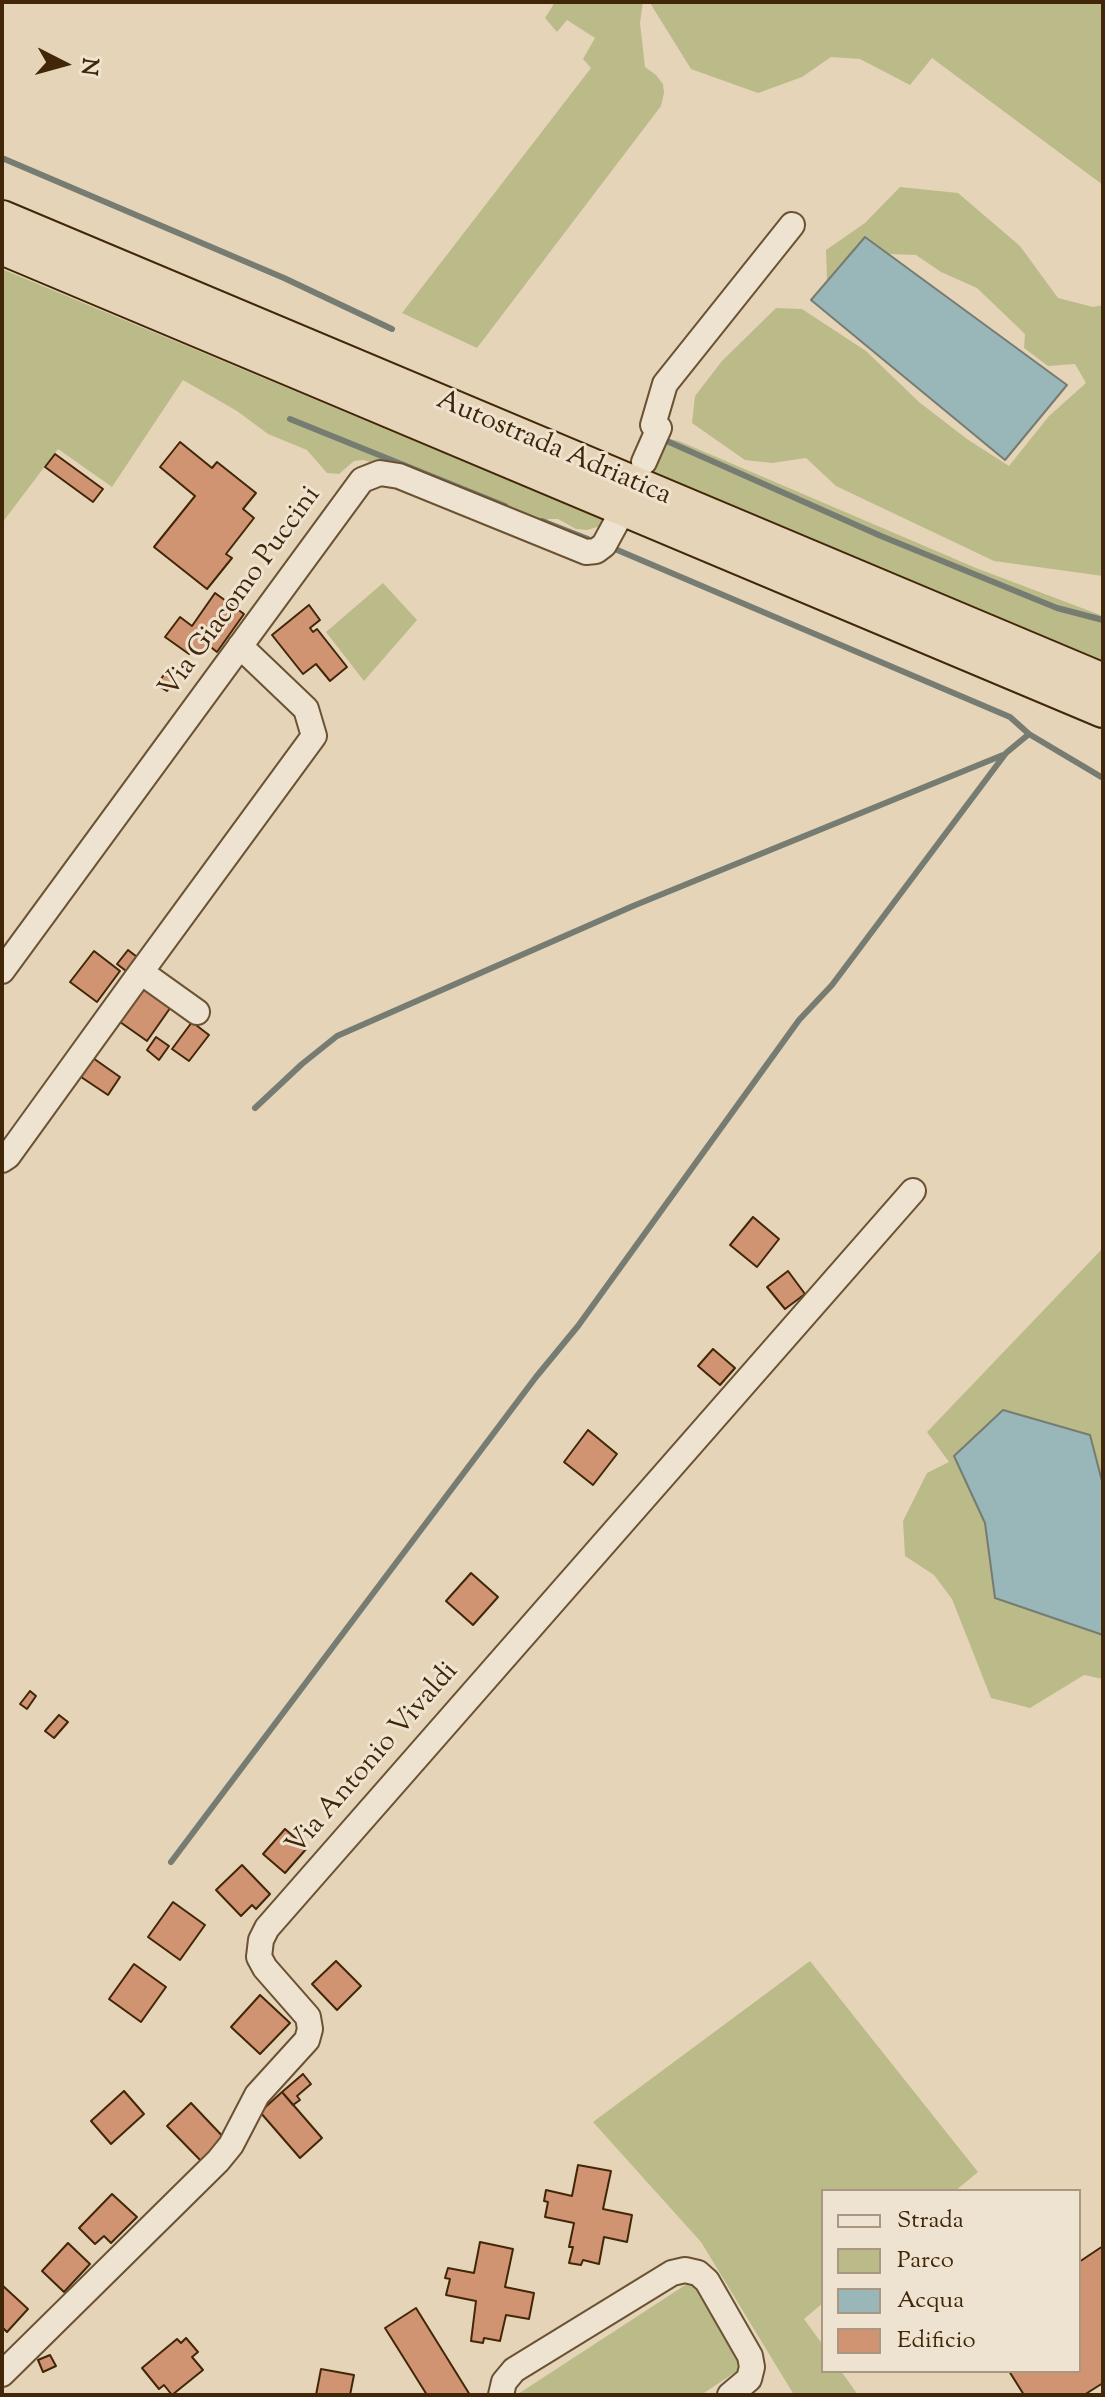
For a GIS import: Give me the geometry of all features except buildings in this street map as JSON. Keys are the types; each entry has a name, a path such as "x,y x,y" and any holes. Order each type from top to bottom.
{"highway":[{"name":"Autostrada Adriatica","path":"2,219 1103,682"},
{"name":"Autostrada Adriatica","path":"2,246 1103,709"}],"street":[{"path":"644,462 656,427 665,384 792,225"},
{"name":"Via Giacomo Puccini","path":"2,971 358,485 371,475 399,476 586,552 596,551 604,545 616,523"},
{"path":"2,1160 8,1156 314,736 306,709 240,646"},
{"path":"141,972 197,1012"},
{"name":"Via Antonio Vivaldi","path":"2,2374 218,2161 231,2145 257,2095 307,2040 310,2029 308,2017 259,1957 261,1940 267,1928 913,1191"},
{"path":"501,2395 504,2382 514,2370 672,2273 685,2270 698,2273 707,2281 750,2356 752,2367 749,2379 730,2395"}],"green space":[{"path":"555,2 643,2 640,23 645,67 663,84 664,93 661,106 477,348 402,313 591,68 583,59 595,38 567,20 557,32 545,18"},
{"path":"1103,2 1103,185 932,58 910,85 860,59 831,57 802,77 758,93 691,69 650,3"},
{"path":"900,187 958,193 1020,246 1058,298 1093,307 1103,305 1103,576 994,561 836,486 806,458 772,463 745,460 692,423 695,396 722,361 776,308 802,309 866,351 919,402 1009,466 1049,416 1086,383 1075,364 1048,366 1024,348 1025,334 977,288 941,272 916,255 889,254 865,237 827,281 826,250 865,223"},
{"path":"2,269 611,523 587,530 576,529 558,519 540,523 364,460 354,461 339,474 327,473 307,450 268,434 237,411 183,380 112,487 58,449 2,523"},
{"path":"669,439 976,568 1103,616 1103,665 644,473 661,444"},
{"path":"383,583 417,620 364,681 326,632"},
{"path":"1103,1248 1103,1485 1089,1435 954,1457 985,1522 995,1598 1103,1635 1103,1679 1084,1675 1030,1708 991,1698 952,1599 934,1575 905,1556 903,1521 927,1473 949,1462 927,1432"},
{"path":"810,1961 978,2172 957,2189 821,2189 821,2305 804,2319 821,2342 821,2373 842,2373 858,2395 794,2395 701,2242 593,2122"},
{"path":"696,2278 749,2363 701,2395 518,2394"}],"water":[{"path":"865,237 1067,385 1005,460 811,300"},
{"path":"1003,1410 1090,1435 1103,1485 1103,1635 995,1598 985,1523 954,1456"}],"waterway":[{"path":"2,158 284,278 392,329"},
{"path":"290,419 505,506"},
{"path":"669,442 881,536 1057,608 1103,620"},
{"path":"542,521 588,539"},
{"path":"615,549 1010,717 1029,734"},
{"path":"171,1862 536,1377 578,1326 799,1020 832,985 1006,753 1029,734 1103,778"},
{"path":"255,1108 337,1036 633,906 1003,755"}]}
